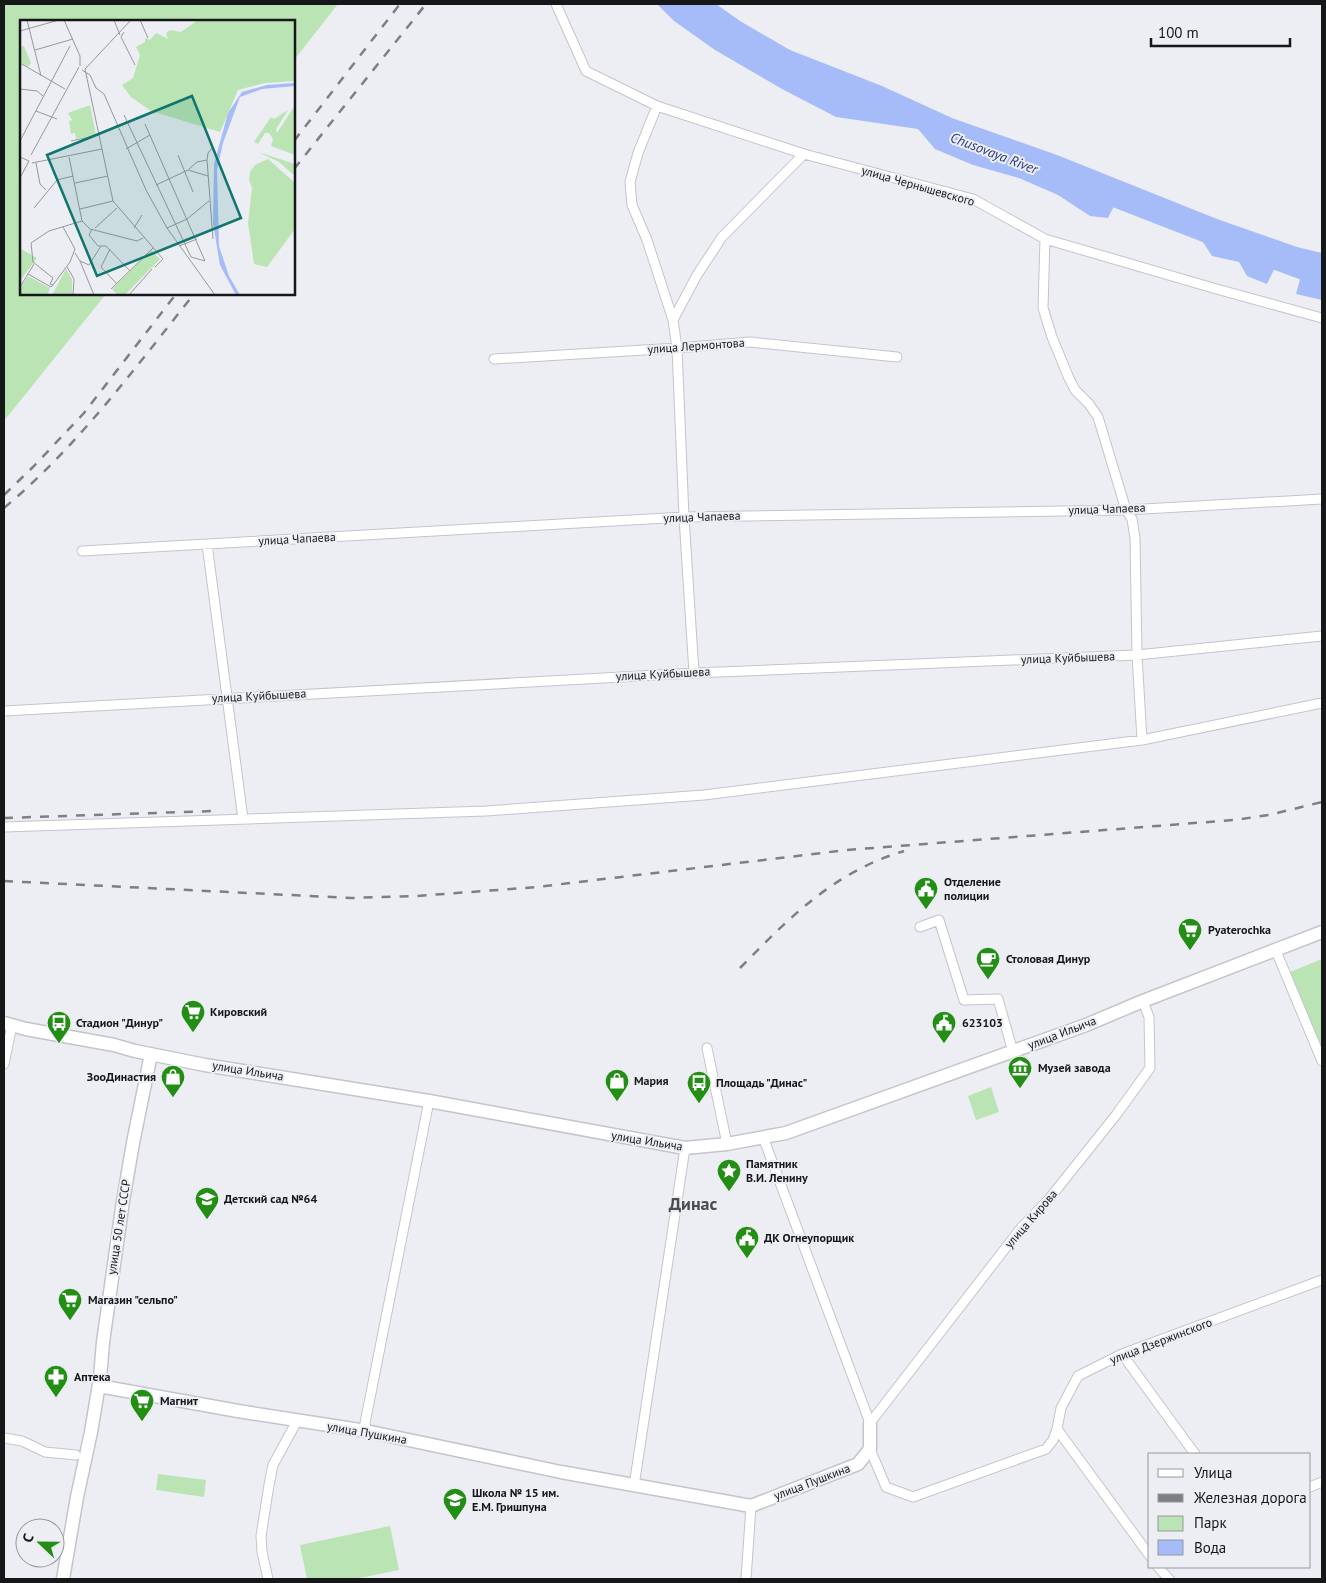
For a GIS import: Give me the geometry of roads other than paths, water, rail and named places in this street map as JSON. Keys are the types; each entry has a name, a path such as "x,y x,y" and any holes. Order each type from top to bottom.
{"street":[{"name":"улица Чернышевского","path":"556,4 586,71 657,106 804,154 973,200 1045,239 1322,318"},
{"path":"657,106 638,153 630,182 632,206 647,240 673,320 694,672"},
{"path":"673,320 696,275 722,237 804,154"},
{"path":"1045,239 1044,308 1052,337 1075,390 1089,404 1098,417 1126,510 1132,519 1135,538 1137,655 1142,740"},
{"name":"улица Лермонтова","path":"494,358 750,342 897,357"},
{"name":"улица Чапаева","path":"82,551 684,517 1126,510 1322,499"},
{"path":"207,544 243,819"},
{"name":"улица Куйбышева","path":"4,711 694,672 1137,655 1322,636"},
{"path":"4,827 486,811 694,796 1142,740 1322,702"},
{"path":"920,927 939,920 964,1000 998,1000 1013,1052"},
{"name":"улица Ильича","path":"8,1024 205,1065 429,1101 685,1148 727,1144 786,1133 1086,1025 1322,932"},
{"path":"1276,951 1322,1062"},
{"name":"улица Кирова","path":"870,1423 1021,1228 1049,1198 1116,1115 1150,1068 1149,1017 1143,1001"},
{"path":"4,1064 8,1024"},
{"path":"706,1048 727,1144"},
{"name":"улица 50 лет СССР","path":"63,1579 99,1386 103,1342 123,1201 151,1054"},
{"path":"366,1431 365,1423 429,1101"},
{"path":"763,1137 870,1423 870,1448"},
{"path":"634,1486 685,1148"},
{"name":"улица Дзержинского","path":"870,1448 886,1487 912,1497 1046,1449 1058,1429 1061,1408 1078,1376 1122,1354 1322,1280"},
{"path":"1122,1354 1194,1453"},
{"name":"улица Пушкина","path":"99,1386 297,1421 366,1431 634,1486 751,1506 858,1464 870,1448"},
{"path":"268,1579 262,1552 261,1536 269,1485 273,1465 297,1421"},
{"path":"1058,1429 1148,1553"},
{"path":"4,1438 22,1441 44,1452 76,1455"},
{"path":"746,1579 751,1506"},
{"path":"1159,1568 1169,1579"}],"water":[{"path":"657,4 716,4 740,21 790,50 882,86 952,118 1057,155 1217,219 1297,247 1322,253 1322,300 1296,294 1302,272 1277,263 1267,284 1247,276 1239,262 1212,256 1196,231 1117,200 1108,218 1090,216 1058,195 1019,178 973,165 935,149 918,129 836,117 782,89 715,50 674,21"}],"waterway":[{"name":"Chusovaya River","path":"1096,192 1217,239"},
{"name":"Chusovaya River","path":"1263,257 1322,279"}],"railway":[{"path":"295,140 400,4"},
{"path":"295,168 426,4"},
{"path":"4,495 84,413 175,295"},
{"path":"4,508 57,459 105,406 193,295"},
{"path":"4,881 351,898 417,896 537,887 847,850 1234,820 1269,815 1322,802"},
{"path":"4,818 214,811"},
{"path":"740,968 814,898 856,871 904,851"}],"place":[{"name":"Отделение полиции","path":"926,910"},
{"name":"Pyaterochka","path":"1190,951"},
{"name":"Столовая Динур","path":"988,980"},
{"name":"Кировский","path":"193,1033"},
{"name":"Стадион \"Динур\"","path":"59,1044"},
{"name":"623103","path":"944,1044"},
{"name":"Музей завода","path":"1020,1089"},
{"name":"ЗооДинастия","path":"173,1098"},
{"name":"Мария","path":"617,1102"},
{"name":"Площадь \"Динас\"","path":"699,1104"},
{"name":"Памятник В.И. Ленину","path":"729,1192"},
{"name":"Детский сад №64","path":"207,1220"},
{"name":"ДК Огнеупорщик","path":"747,1259"},
{"name":"Магазин \"сельпо\"","path":"70,1321"},
{"name":"Аптека","path":"56,1398"},
{"name":"Магнит","path":"142,1422"},
{"name":"Школа № 15 им. Е.М. Гришпуна","path":"455,1521"}],"district":[{"name":"Динас","path":"693,1204"}]}
